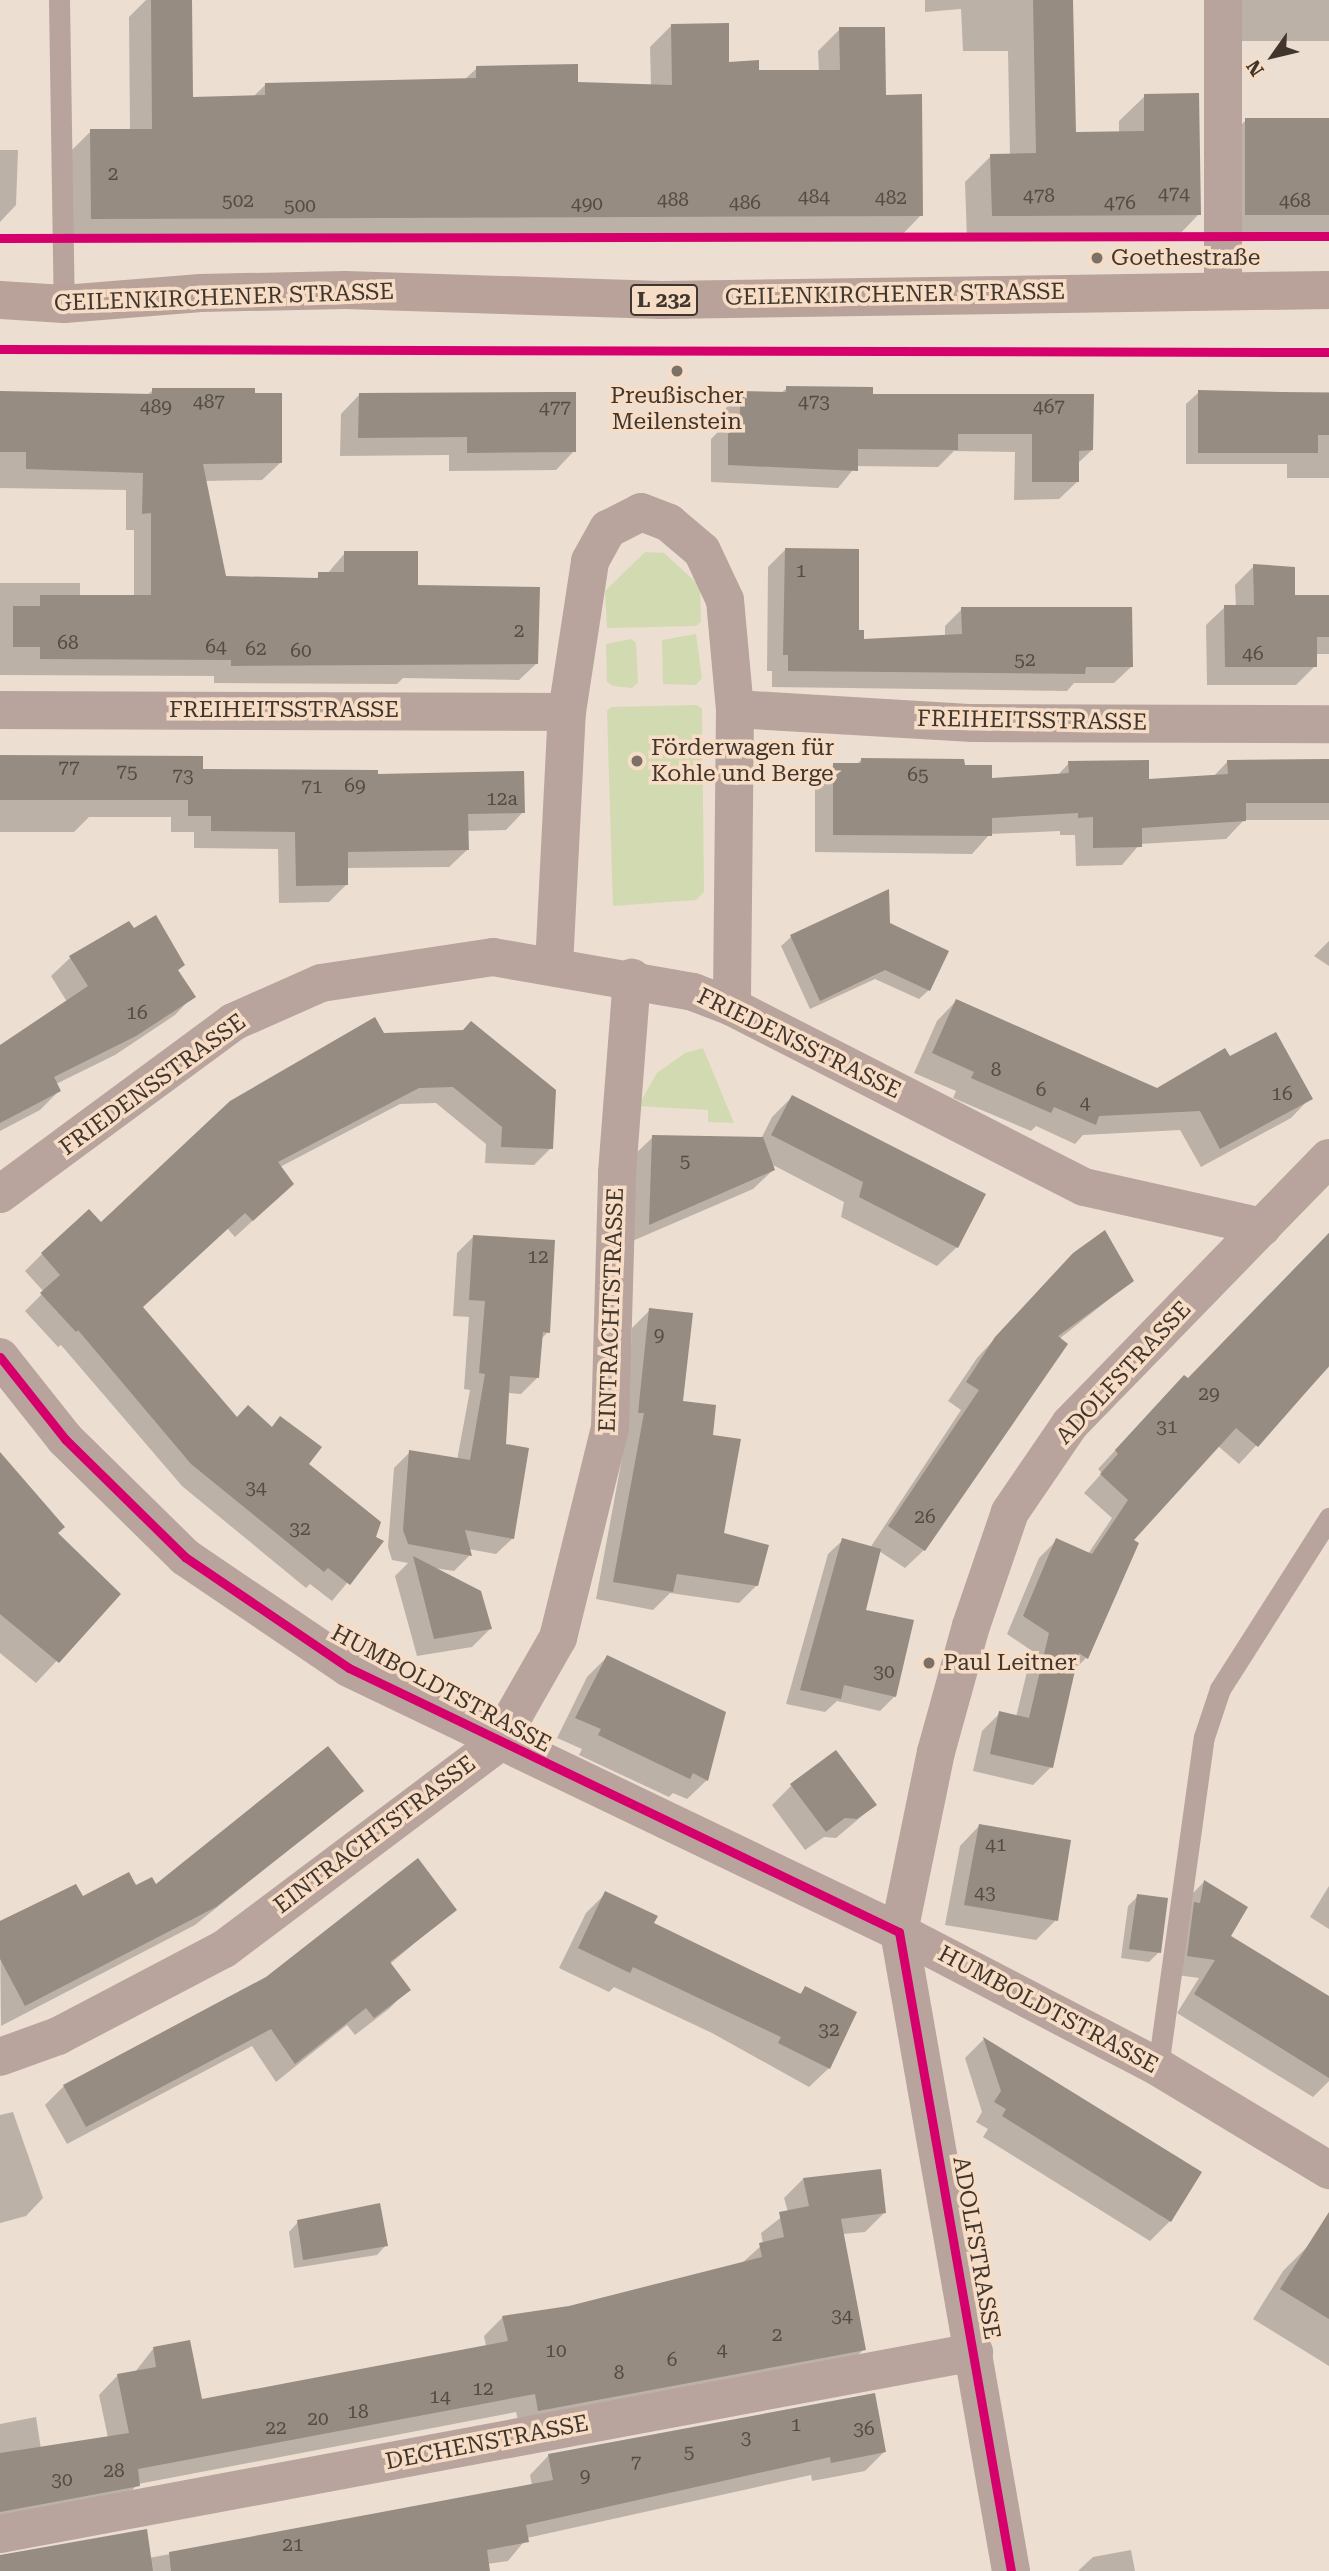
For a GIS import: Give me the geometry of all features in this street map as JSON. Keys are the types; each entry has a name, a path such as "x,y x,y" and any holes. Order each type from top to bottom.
{"main road":[{"name":"GEILENKIRCHENER STRASSE","path":"0,300 64,304 201,293 345,290 662,300 1329,290"}],"street":[{"path":"1223,0 1223,292"},
{"path":"554,966 567,712 590,561 608,529 641,512 669,523 702,551 725,600 735,709 732,1007"},
{"name":"FREIHEITSSTRASSE","path":"735,709 973,723 1329,724"},
{"name":"FREIHEITSSTRASSE","path":"0,710 567,712"},
{"name":"FRIEDENSSTRASSE","path":"0,1194 233,1022 321,983 493,957 632,978 693,992 732,1007 1084,1187 1263,1227"},
{"name":"EINTRACHTSTRASSE","path":"0,2057 58,2036 224,1949 498,1743 558,1638 610,1428 617,1173 632,978"},
{"name":"ADOLFSTRASSE","path":"1011,2571 899,1932 936,1752 971,1626 1010,1512 1070,1424 1329,1158"},
{"name":"HUMBOLDTSTRASSE","path":"0,1357 65,1439 185,1557 349,1668 498,1743 899,1932 1158,2067 1329,2170"},
{"name":"DECHENSTRASSE","path":"0,2534 974,2352"}],"lane":[{"path":"59,0 64,304"},
{"path":"1158,2067 1204,1737 1220,1689 1329,1518"}],"green space":[{"path":"645,552 664,553 700,586 701,622 696,626 607,628 605,591"},
{"path":"696,634 702,678 696,685 663,684 662,640"},
{"path":"631,639 636,643 638,683 632,688 613,686 607,682 606,644"},
{"path":"697,705 702,709 704,892 696,900 613,906 607,711 611,707"},
{"path":"703,1048 734,1123 708,1122 708,1110 638,1106 657,1073 685,1053"}],"building":[{"path":"151,0 192,0 193,97 265,95 265,83 476,78 476,66 578,64 578,82 672,85 671,24 729,23 729,62 759,60 759,70 840,70 839,27 885,27 886,95 922,94 923,216 91,219 90,129 152,129"},
{"path":"1033,0 1073,0 1076,132 1144,131 1144,94 1199,93 1201,215 992,216 990,154 1036,153"},
{"path":"1245,118 1329,118 1329,215 1245,215"},
{"path":"786,386 873,387 873,394 1094,394 1093,450 1079,451 1079,482 1032,482 1032,434 958,434 958,450 858,449 858,471 728,465 728,420 740,420 740,391 786,392"},
{"path":"152,388 255,388 255,393 282,393 282,463 203,464 226,576 318,578 318,572 344,572 344,551 418,551 418,585 540,587 538,664 231,666 231,660 40,659 40,647 13,647 13,606 40,606 40,595 151,595 151,513 142,514 143,473 26,469 26,452 0,452 0,391 152,394"},
{"path":"1198,390 1329,393 1329,435 1318,435 1318,453 1198,453"},
{"path":"576,392 576,452 467,453 467,437 358,438 359,393"},
{"path":"785,548 859,549 859,630 864,630 864,639 962,634 961,607 1132,607 1133,667 1086,667 1085,674 788,671 788,655 783,655"},
{"path":"1253,564 1295,567 1295,595 1329,595 1329,637 1317,637 1317,667 1225,667 1224,605 1254,605"},
{"path":"0,755 203,756 203,769 378,770 378,774 524,771 525,813 468,814 469,850 348,852 348,885 296,886 295,832 211,831 211,816 188,816 188,800 0,800"},
{"path":"861,758 964,759 965,765 992,765 992,778 1069,773 1068,761 1149,760 1149,779 1228,774 1227,760 1329,759 1329,803 1246,803 1246,821 1142,828 1142,847 1093,848 1093,817 1078,818 1078,813 992,818 992,836 833,835 833,763 861,763"},
{"path":"889,889 890,923 949,951 930,991 885,970 820,1001 790,935"},
{"path":"156,915 185,965 178,970 196,997 136,1036 54,1077 61,1091 0,1123 0,1045 88,986 69,956 129,921 134,928"},
{"path":"956,999 1157,1088 1225,1048 1230,1056 1276,1032 1313,1099 1220,1149 1200,1111 1099,1116 1096,1125 1054,1107 1051,1113 971,1078 974,1072 932,1053"},
{"path":"375,1017 384,1033 463,1030 471,1021 556,1090 553,1149 501,1147 502,1127 453,1087 419,1088 278,1162 294,1184 253,1221 245,1213 143,1307 237,1417 248,1405 272,1427 280,1416 322,1447 309,1464 381,1522 376,1537 384,1541 350,1585 328,1568 324,1572 191,1464 78,1330 76,1332 40,1293 60,1275 41,1253 89,1209 101,1222 230,1101"},
{"path":"792,1095 986,1194 958,1248 859,1197 863,1182 771,1135"},
{"path":"652,1135 763,1137 775,1170 649,1225"},
{"path":"1105,1230 1134,1281 1058,1336 1068,1344 925,1551 888,1526 979,1390 966,1382 995,1337 1073,1253"},
{"path":"1329,1233 1329,1366 1258,1447 1236,1428 1134,1540 1139,1543 1088,1659 1079,1653 1053,1768 990,1754 999,1711 1029,1718 1049,1633 1023,1616 1056,1538 1092,1554 1128,1500 1100,1474 1118,1454 1115,1450 1184,1375 1188,1378"},
{"path":"473,1235 555,1240 550,1333 543,1332 539,1378 510,1376 506,1444 529,1448 514,1539 465,1530 472,1556 408,1544 403,1530 409,1450 470,1460 485,1374 479,1373 485,1301 469,1300"},
{"path":"649,1308 693,1313 683,1401 716,1405 713,1435 741,1439 724,1533 769,1545 758,1586 677,1574 673,1592 613,1582 644,1413 638,1413"},
{"path":"0,1452 65,1527 58,1533 121,1594 59,1663 0,1614"},
{"path":"842,1538 881,1549 866,1610 914,1620 896,1697 844,1685 841,1699 800,1690"},
{"path":"413,1556 481,1591 492,1629 434,1639"},
{"path":"607,1655 726,1712 708,1781 693,1773 690,1779 598,1735 601,1729 575,1718"},
{"path":"328,1746 364,1791 216,1907 25,2006 0,1959 0,1921 76,1884 83,1896 129,1872 136,1885 152,1877 156,1884"},
{"path":"836,1750 877,1805 857,1819 845,1818 826,1832 790,1784"},
{"path":"979,1824 1071,1840 1058,1921 964,1905"},
{"path":"418,1858 457,1910 390,1962 411,1990 374,2018 366,2008 295,2064 271,2029 86,2127 63,2085 266,1977"},
{"path":"1204,1880 1248,1907 1231,1936 1329,1996 1329,2078 1194,1994 1215,1960 1187,1956 1194,1902 1200,1903"},
{"path":"605,1891 658,1916 654,1923 753,1971 801,1994 805,1986 857,2012 830,2069 778,2043 781,2037 633,1967 630,1973 578,1948"},
{"path":"1137,1894 1168,1898 1161,1953 1129,1949"},
{"path":"983,2037 1202,2172 1171,2222 1002,2116 1006,2109 994,2102 1001,2091"},
{"path":"881,2169 886,2213 841,2219 866,2350 538,2411 535,2394 138,2469 140,2486 0,2512 0,2453 129,2433 117,2374 156,2367 153,2347 190,2340 202,2399 508,2341 502,2316 569,2306 762,2257 759,2243 784,2237 779,2212 809,2206 803,2178"},
{"path":"380,2203 388,2246 303,2260 297,2220"},
{"path":"1329,2212 1329,2319 1280,2289"},
{"path":"875,2393 886,2452 831,2463 830,2457 526,2525 529,2542 487,2550 490,2571 171,2571 169,2552 553,2480 548,2454"},
{"path":"147,2529 153,2571 0,2571 0,2555"}],"cycle path":[{"path":"0,238 1329,236"},
{"path":"0,349 1329,352"},
{"path":"0,1357 65,1439 185,1557 349,1668 899,1932 1011,2571"}],"place":[{"name":"Goethestraße","path":"1097,258"},
{"name":"Preußischer Meilenstein","path":"677,371"},
{"name":"Förderwagen für Kohle und Berge","path":"637,761"},
{"name":"Paul Leitner","path":"929,1663"}]}
